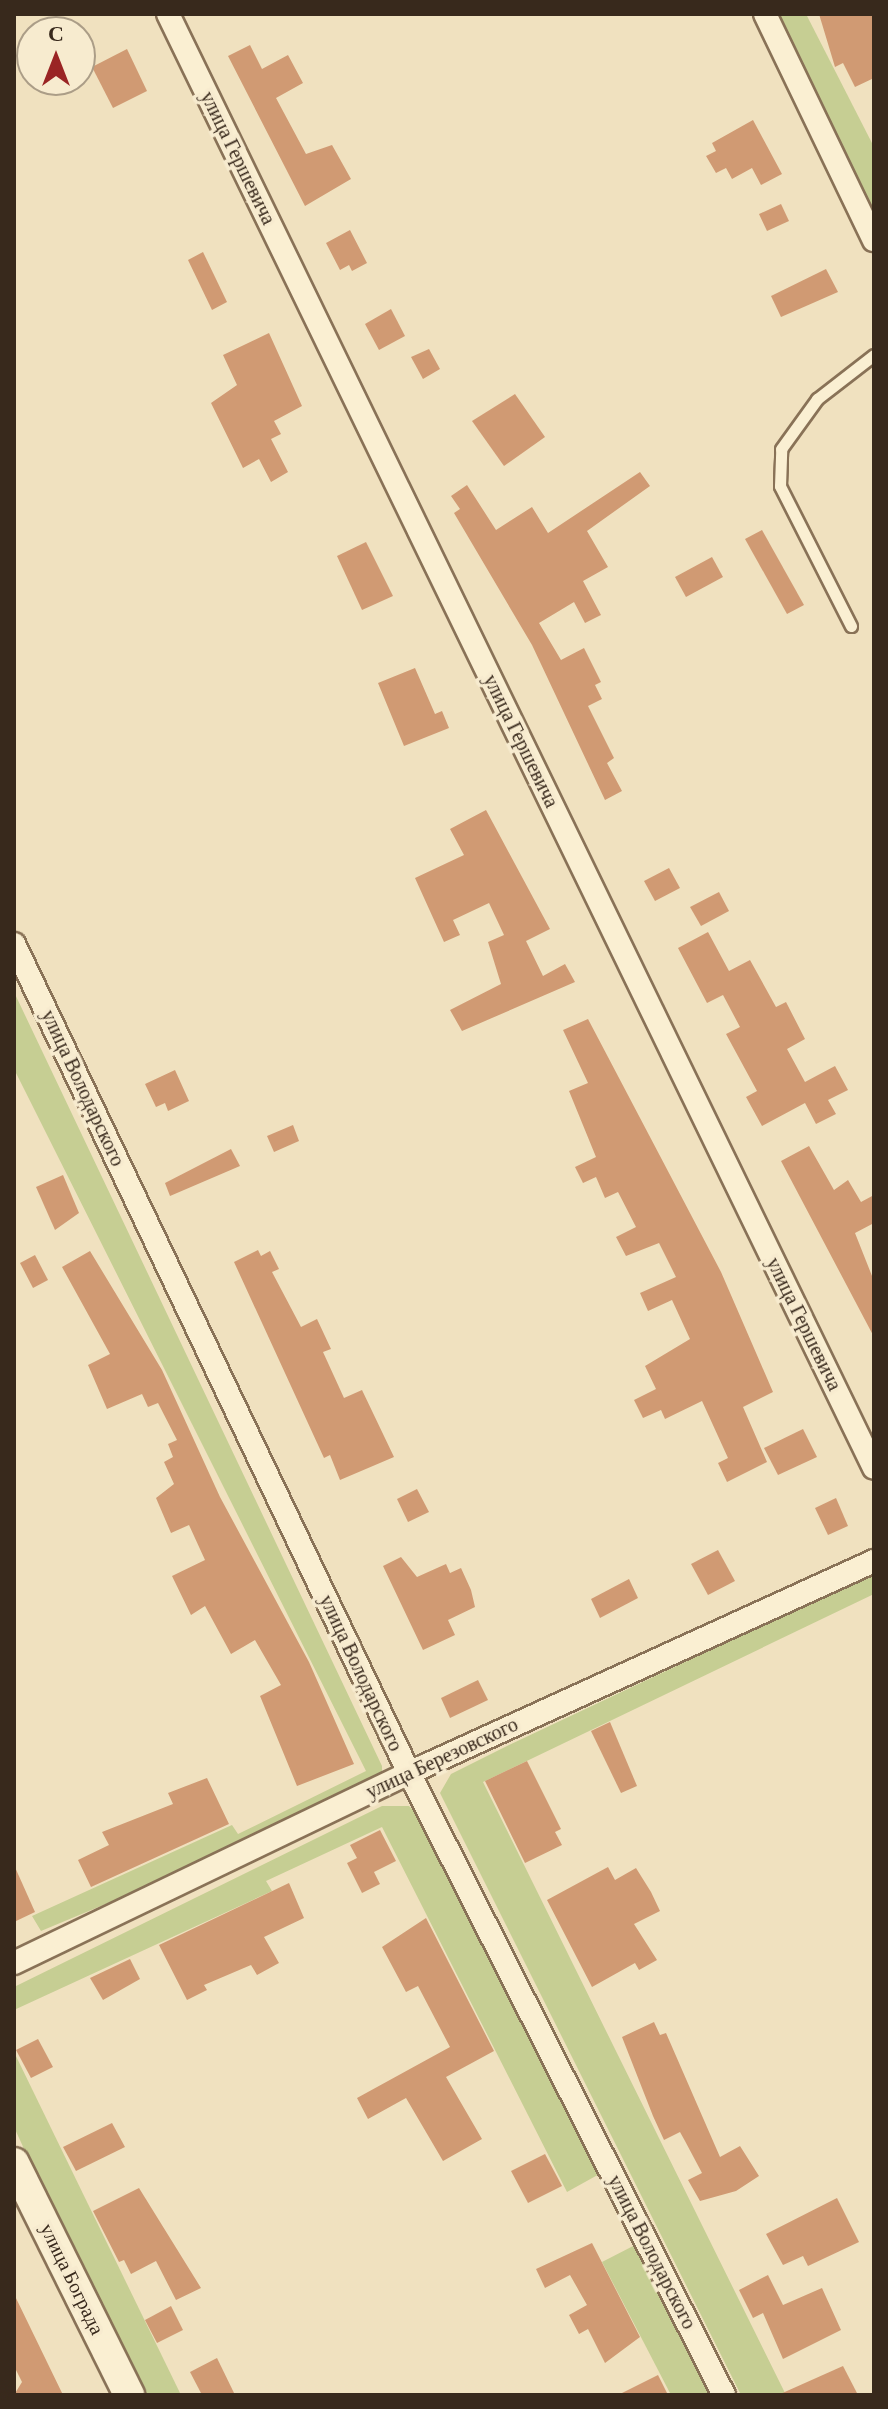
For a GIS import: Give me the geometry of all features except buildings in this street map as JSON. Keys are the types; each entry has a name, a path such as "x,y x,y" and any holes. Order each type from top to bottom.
{"street":[{"name":"улица Гершевича","path":"168,14 874,1468"},
{"path":"765,14 874,240"},
{"name":"улица Володарского","path":"14,944 409,1773 724,2395"},
{"name":"улица Березовского","path":"14,1963 409,1773 874,1561"},
{"name":"улица Бограда","path":"14,2163 129,2395"}],"lane":[{"path":"851,626 780,486 781,449 817,399 874,355"}],"green space":[{"path":"766,14 806,14 874,147 874,240"},
{"path":"14,992 382,1766 382,1775 242,1847 41,1931 32,1916 232,1825 238,1834 366,1771 14,1069"},
{"path":"874,1573 874,1594 483,1782 786,2395 741,2395 440,1793 451,1774"},
{"path":"382,1806 409,1806 421,1818 603,2172 567,2192 382,1827 266,1881 272,1891 14,2010 14,1987"},
{"path":"14,2052 181,2395 143,2395 64,2236 14,2127"},
{"path":"639,2243 715,2395 671,2395 602,2262"}]}
